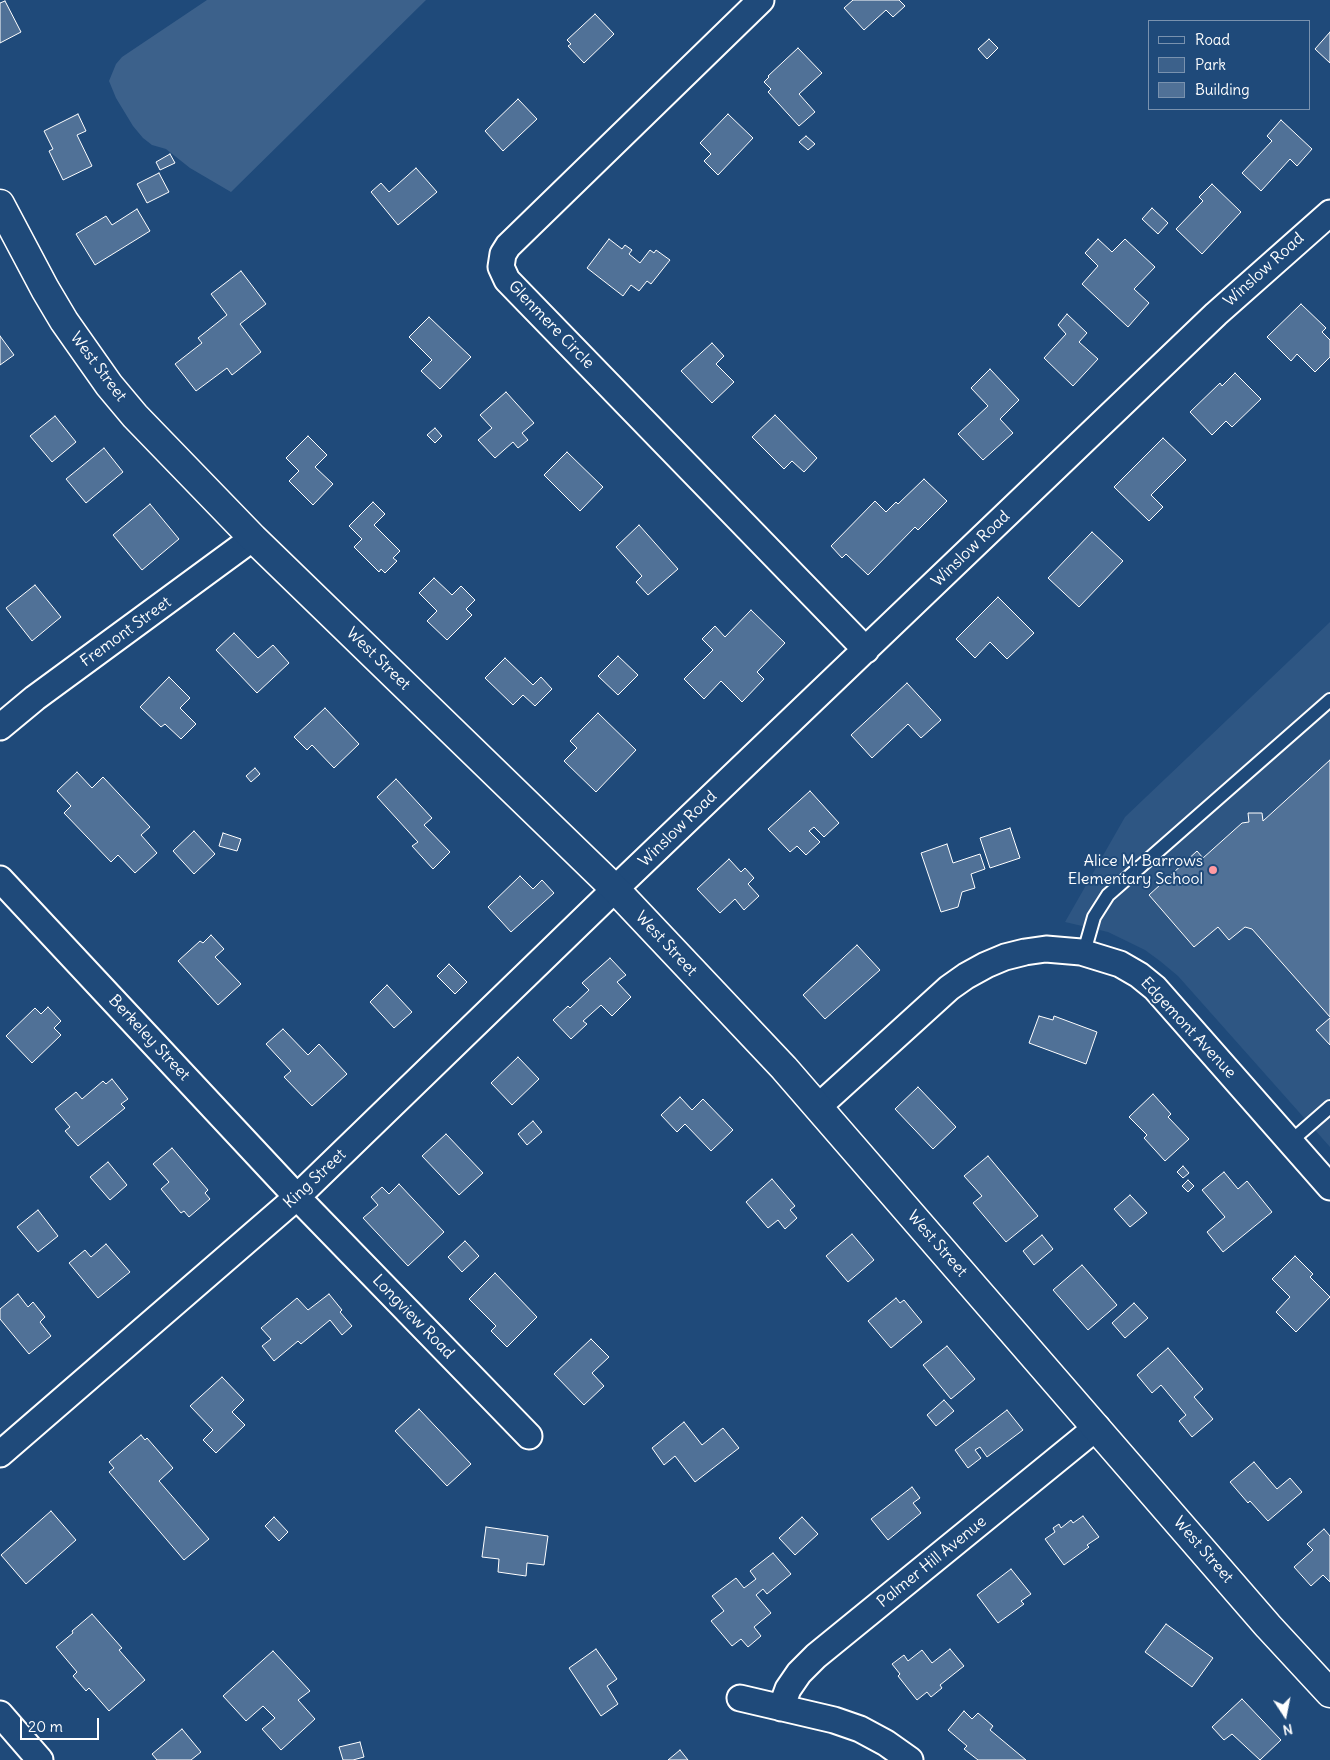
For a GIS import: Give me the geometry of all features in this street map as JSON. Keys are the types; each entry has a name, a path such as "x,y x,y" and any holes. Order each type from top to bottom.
{"main road":[{"name":"West Street","path":"0,204 64,321 109,385 135,416 253,538 615,889 777,1061 1268,1626 1330,1693"}],"street":[{"name":"Glenmere Circle","path":"761,0 508,246 503,254 501,267 507,280 866,650"},
{"name":"Winslow Road","path":"615,889 1216,314 1330,213"},
{"name":"Fremont Street","path":"0,727 35,698 253,538"},
{"name":"Berkeley Street","path":"0,879 297,1197"},
{"name":"King Street","path":"0,1454 297,1197 615,889"},
{"name":"Edgemont Avenue","path":"818,1107 949,988 966,976 1005,957 1025,952 1063,950 1084,952 1120,964 1140,975 1155,988 1330,1187"},
{"name":"Longview Road","path":"297,1197 529,1436"},
{"name":"Palmer Hill Avenue","path":"781,1708 788,1689 799,1672 816,1656 1097,1427"},
{"path":"740,1698 834,1720 860,1729 886,1743 910,1760"},
{"path":"0,1714 40,1760"}],"lane":[{"path":"1084,952 1094,917 1108,895 1330,700"},
{"path":"1290,1142 1330,1107"}],"shaded area":[{"name":"Alice M. Barrows Elementary School","path":"1330,622 1330,1147 1178,976 1145,950 1108,932 1065,922 1125,817"}],"green space":[{"path":"207,0 426,0 231,192 190,168 166,149 152,145 143,138 133,126 116,98 109,81 116,64 122,57"}],"building":[{"path":"853,0 899,0 905,6 893,17 886,10 864,30 844,8"},
{"path":"5,1 21,32 0,43 0,3"},
{"path":"595,14 614,34 584,63 568,46 571,44 567,40"},
{"path":"1330,32 1330,63 1315,49"},
{"path":"989,39 998,48 987,59 978,49"},
{"path":"798,48 822,73 799,94 815,112 799,126 768,92 771,89 764,82"},
{"path":"518,99 537,119 503,151 485,131"},
{"path":"78,114 86,131 77,135 92,166 63,180 49,151 53,149 44,131"},
{"path":"728,114 753,138 718,175 704,161 711,154 700,143"},
{"path":"1281,120 1312,149 1297,166 1290,159 1261,191 1242,173 1272,141 1267,136"},
{"path":"806,136 815,144 808,150 799,142"},
{"path":"170,154 175,163 160,170 156,162"},
{"path":"416,168 437,192 398,225 371,192 381,183 389,192"},
{"path":"159,173 169,192 147,203 137,184"},
{"path":"1212,184 1241,212 1202,254 1176,229 1203,201 1199,197"},
{"path":"1152,208 1168,223 1158,234 1142,219"},
{"path":"137,209 150,231 95,265 76,234 106,216 112,225"},
{"path":"609,239 622,249 625,245 632,250 629,254 640,263 650,250 654,253 656,250 670,260 651,284 647,281 639,291 631,285 623,296 587,268"},
{"path":"1098,239 1112,252 1125,239 1155,267 1134,289 1149,303 1128,327 1082,284 1098,266 1085,253"},
{"path":"241,271 266,304 240,324 261,352 232,375 227,368 196,391 175,364 202,343 198,338 227,315 211,294"},
{"path":"1301,304 1326,328 1322,332 1330,340 1330,357 1315,372 1297,354 1291,361 1267,337"},
{"path":"1067,314 1087,333 1079,342 1098,359 1073,386 1044,358 1066,334 1058,325"},
{"path":"429,317 471,357 440,389 421,371 432,360 409,337"},
{"path":"0,336 14,355 0,365"},
{"path":"712,343 724,356 716,364 734,382 712,403 681,371"},
{"path":"990,369 1019,400 1000,419 1013,433 983,460 958,434 988,406 971,388"},
{"path":"1235,373 1261,399 1232,427 1226,421 1212,435 1190,412 1220,383 1222,386"},
{"path":"506,392 534,423 522,433 528,440 518,448 513,442 495,458 478,440 492,428 480,415"},
{"path":"775,415 817,458 804,472 792,461 784,469 752,437"},
{"path":"55,416 76,442 52,462 30,436"},
{"path":"435,428 442,436 435,443 427,435"},
{"path":"308,436 327,455 315,467 333,484 313,505 289,481 299,471 286,458"},
{"path":"1163,438 1186,460 1151,495 1163,507 1149,521 1114,487"},
{"path":"104,448 123,472 86,503 66,479"},
{"path":"567,452 603,487 580,511 544,475"},
{"path":"924,479 947,501 918,530 915,527 868,575 846,554 842,558 831,546 875,501 886,512 896,502 898,504"},
{"path":"373,502 385,514 374,525 400,551 393,558 397,561 385,573 381,569 379,572 354,547 362,539 349,526"},
{"path":"150,504 179,539 142,570 113,535"},
{"path":"639,525 678,569 648,595 636,582 642,576 616,547"},
{"path":"1092,532 1123,561 1079,607 1048,578"},
{"path":"434,578 452,595 461,586 475,600 466,609 472,615 447,640 427,621 437,611 419,593"},
{"path":"35,585 61,617 32,641 6,608"},
{"path":"998,597 1034,633 1007,659 990,642 975,658 956,639"},
{"path":"751,610 785,643 757,672 764,679 742,702 721,681 704,699 684,679 713,650 702,639 715,626 725,637"},
{"path":"234,633 258,658 273,645 289,663 257,693 216,650"},
{"path":"618,656 638,675 618,695 598,676"},
{"path":"505,658 533,685 541,677 552,689 535,706 523,695 513,705 485,678"},
{"path":"169,677 190,698 180,708 196,724 181,739 165,724 161,727 140,707"},
{"path":"907,683 941,720 921,738 908,724 872,758 851,735"},
{"path":"325,708 359,744 334,768 312,745 307,750 294,737"},
{"path":"598,713 636,750 596,792 564,761 577,748 570,741"},
{"path":"1330,760 1330,1017 1252,929 1245,927 1229,940 1218,927 1194,947 1149,895 1197,851 1203,858 1242,823 1249,822 1248,813 1262,813 1263,821"},
{"path":"255,768 260,774 251,782 246,776"},
{"path":"77,772 92,788 103,777 150,827 141,835 157,853 135,873 118,855 111,862 64,813 71,806 57,791"},
{"path":"396,779 432,818 424,825 450,852 433,869 412,846 418,842 377,797"},
{"path":"810,791 839,823 824,837 814,827 809,831 820,842 806,855 797,846 790,852 768,829"},
{"path":"1010,828 1020,858 990,868 980,838"},
{"path":"194,831 215,854 194,874 173,851"},
{"path":"223,833 241,839 237,851 219,846"},
{"path":"947,844 953,863 980,854 985,869 971,874 975,888 962,892 958,907 941,912 921,853"},
{"path":"729,859 741,872 745,868 754,878 748,884 759,896 744,910 735,899 720,913 697,889"},
{"path":"520,876 533,889 542,880 554,893 511,932 488,907"},
{"path":"211,935 224,949 215,957 241,984 218,1005 178,961 200,941 203,943"},
{"path":"857,945 880,970 825,1019 803,995"},
{"path":"610,958 626,975 617,982 631,997 612,1016 601,1005 583,1021 587,1024 571,1039 553,1020 568,1006 570,1008 589,990 582,983"},
{"path":"449,964 467,982 455,994 437,976"},
{"path":"387,985 412,1012 394,1028 370,1002"},
{"path":"48,1007 61,1021 54,1028 61,1035 32,1063 6,1036 35,1008 41,1014"},
{"path":"1039,1016 1053,1020 1054,1016 1097,1032 1086,1064 1029,1043"},
{"path":"1330,1018 1330,1045 1316,1030"},
{"path":"283,1029 308,1055 319,1044 347,1074 312,1106 284,1077 291,1071 266,1044"},
{"path":"518,1057 539,1079 512,1105 491,1083"},
{"path":"112,1079 128,1099 121,1104 125,1108 78,1146 65,1131 70,1127 55,1109 76,1092 82,1099 103,1081 106,1084"},
{"path":"918,1087 956,1127 933,1149 895,1109"},
{"path":"1153,1094 1171,1114 1168,1117 1189,1139 1165,1161 1144,1138 1147,1135 1129,1117"},
{"path":"680,1097 692,1110 703,1099 733,1130 711,1151 685,1124 677,1132 661,1115"},
{"path":"533,1121 542,1132 527,1145 518,1134"},
{"path":"446,1134 483,1173 459,1195 422,1156"},
{"path":"172,1148 208,1190 205,1193 210,1199 189,1217 184,1211 181,1213 161,1189 169,1182 153,1164"},
{"path":"988,1156 1038,1216 1006,1242 973,1203 982,1196 964,1176"},
{"path":"108,1162 127,1185 110,1200 90,1177"},
{"path":"1183,1166 1189,1173 1183,1178 1177,1172"},
{"path":"1224,1172 1238,1189 1247,1181 1272,1212 1223,1252 1207,1232 1225,1217 1202,1190"},
{"path":"772,1179 795,1206 790,1210 797,1218 785,1229 778,1220 768,1228 746,1202"},
{"path":"1188,1180 1194,1186 1188,1192 1182,1186"},
{"path":"399,1184 444,1232 408,1266 363,1218 378,1205 371,1197 382,1187 389,1194"},
{"path":"1130,1195 1147,1213 1130,1227 1114,1209"},
{"path":"38,1210 58,1236 38,1252 17,1227"},
{"path":"852,1234 874,1260 848,1282 826,1256"},
{"path":"1042,1235 1053,1249 1034,1265 1023,1251"},
{"path":"465,1241 479,1256 462,1272 448,1257"},
{"path":"106,1244 130,1272 98,1298 69,1263 85,1250 91,1257"},
{"path":"1295,1256 1313,1274 1310,1277 1330,1297 1296,1332 1276,1312 1290,1297 1272,1279"},
{"path":"1082,1265 1117,1305 1088,1330 1053,1290"},
{"path":"495,1273 537,1317 507,1347 491,1331 496,1326 469,1299"},
{"path":"18,1294 28,1307 33,1302 45,1317 40,1322 51,1336 29,1354 0,1319 0,1309"},
{"path":"329,1294 342,1310 340,1312 352,1326 342,1335 330,1320 301,1344 298,1341 274,1361 262,1346 271,1339 261,1328 297,1298 308,1310"},
{"path":"896,1298 900,1303 904,1300 922,1322 891,1348 868,1321"},
{"path":"1134,1303 1148,1318 1125,1338 1112,1323"},
{"path":"591,1339 609,1357 592,1373 604,1386 584,1405 554,1374"},
{"path":"947,1346 975,1379 951,1399 923,1365"},
{"path":"1168,1348 1203,1389 1194,1397 1213,1419 1192,1437 1179,1421 1186,1415 1161,1385 1152,1393 1137,1375"},
{"path":"222,1377 244,1400 232,1412 245,1425 216,1453 203,1440 213,1430 190,1406"},
{"path":"944,1400 954,1411 936,1426 927,1415"},
{"path":"419,1409 471,1464 447,1486 395,1431"},
{"path":"1007,1410 1023,1430 987,1457 980,1447 975,1450 981,1458 968,1468 955,1450"},
{"path":"684,1422 702,1445 723,1428 739,1448 695,1482 675,1456 664,1465 652,1448"},
{"path":"141,1435 145,1440 147,1438 173,1468 159,1481 209,1539 184,1560 109,1472 114,1468 109,1462"},
{"path":"1254,1462 1277,1489 1290,1478 1302,1492 1268,1521 1250,1501 1248,1503 1230,1482"},
{"path":"912,1487 920,1498 913,1503 921,1513 888,1540 871,1519"},
{"path":"51,1511 76,1540 26,1584 1,1555"},
{"path":"1083,1516 1099,1537 1087,1545 1089,1547 1064,1565 1045,1539 1055,1532 1053,1528 1059,1524 1061,1528 1071,1520 1073,1523"},
{"path":"274,1517 288,1532 279,1541 265,1526"},
{"path":"802,1517 818,1534 795,1555 779,1538"},
{"path":"486,1527 548,1536 544,1565 527,1563 526,1576 498,1572 499,1559 482,1557"},
{"path":"1324,1529 1330,1536 1330,1582 1323,1575 1311,1586 1294,1567 1313,1550 1307,1544"},
{"path":"773,1553 791,1574 767,1594 763,1589 756,1595 771,1613 754,1627 761,1636 748,1647 741,1639 732,1646 711,1621 724,1611 712,1596 736,1578 744,1588 756,1579 750,1571"},
{"path":"1011,1569 1031,1594 1021,1601 1024,1604 998,1623 977,1595"},
{"path":"92,1614 122,1648 119,1650 145,1680 109,1711 89,1688 86,1691 73,1676 77,1672 56,1647"},
{"path":"1166,1624 1213,1658 1192,1687 1145,1652"},
{"path":"596,1649 617,1679 607,1686 618,1704 601,1716 569,1668"},
{"path":"950,1649 964,1666 940,1685 942,1688 931,1697 927,1692 917,1700 898,1676 900,1674 892,1664 904,1655 908,1661 922,1650 932,1663"},
{"path":"273,1651 310,1691 298,1700 315,1719 281,1750 262,1729 275,1718 263,1706 246,1721 223,1696"},
{"path":"1242,1699 1281,1740 1260,1760 1232,1734 1224,1740 1212,1727"},
{"path":"964,1711 972,1719 978,1713 993,1726 990,1730 1026,1760 978,1760 964,1749 967,1746 948,1730"},
{"path":"182,1729 201,1752 191,1760 157,1760 152,1754"},
{"path":"360,1742 364,1757 343,1760 339,1747"},
{"path":"680,1750 688,1760 668,1760"}],"place":[{"name":"Alice M. Barrows Elementary School","path":"1213,870"}]}
